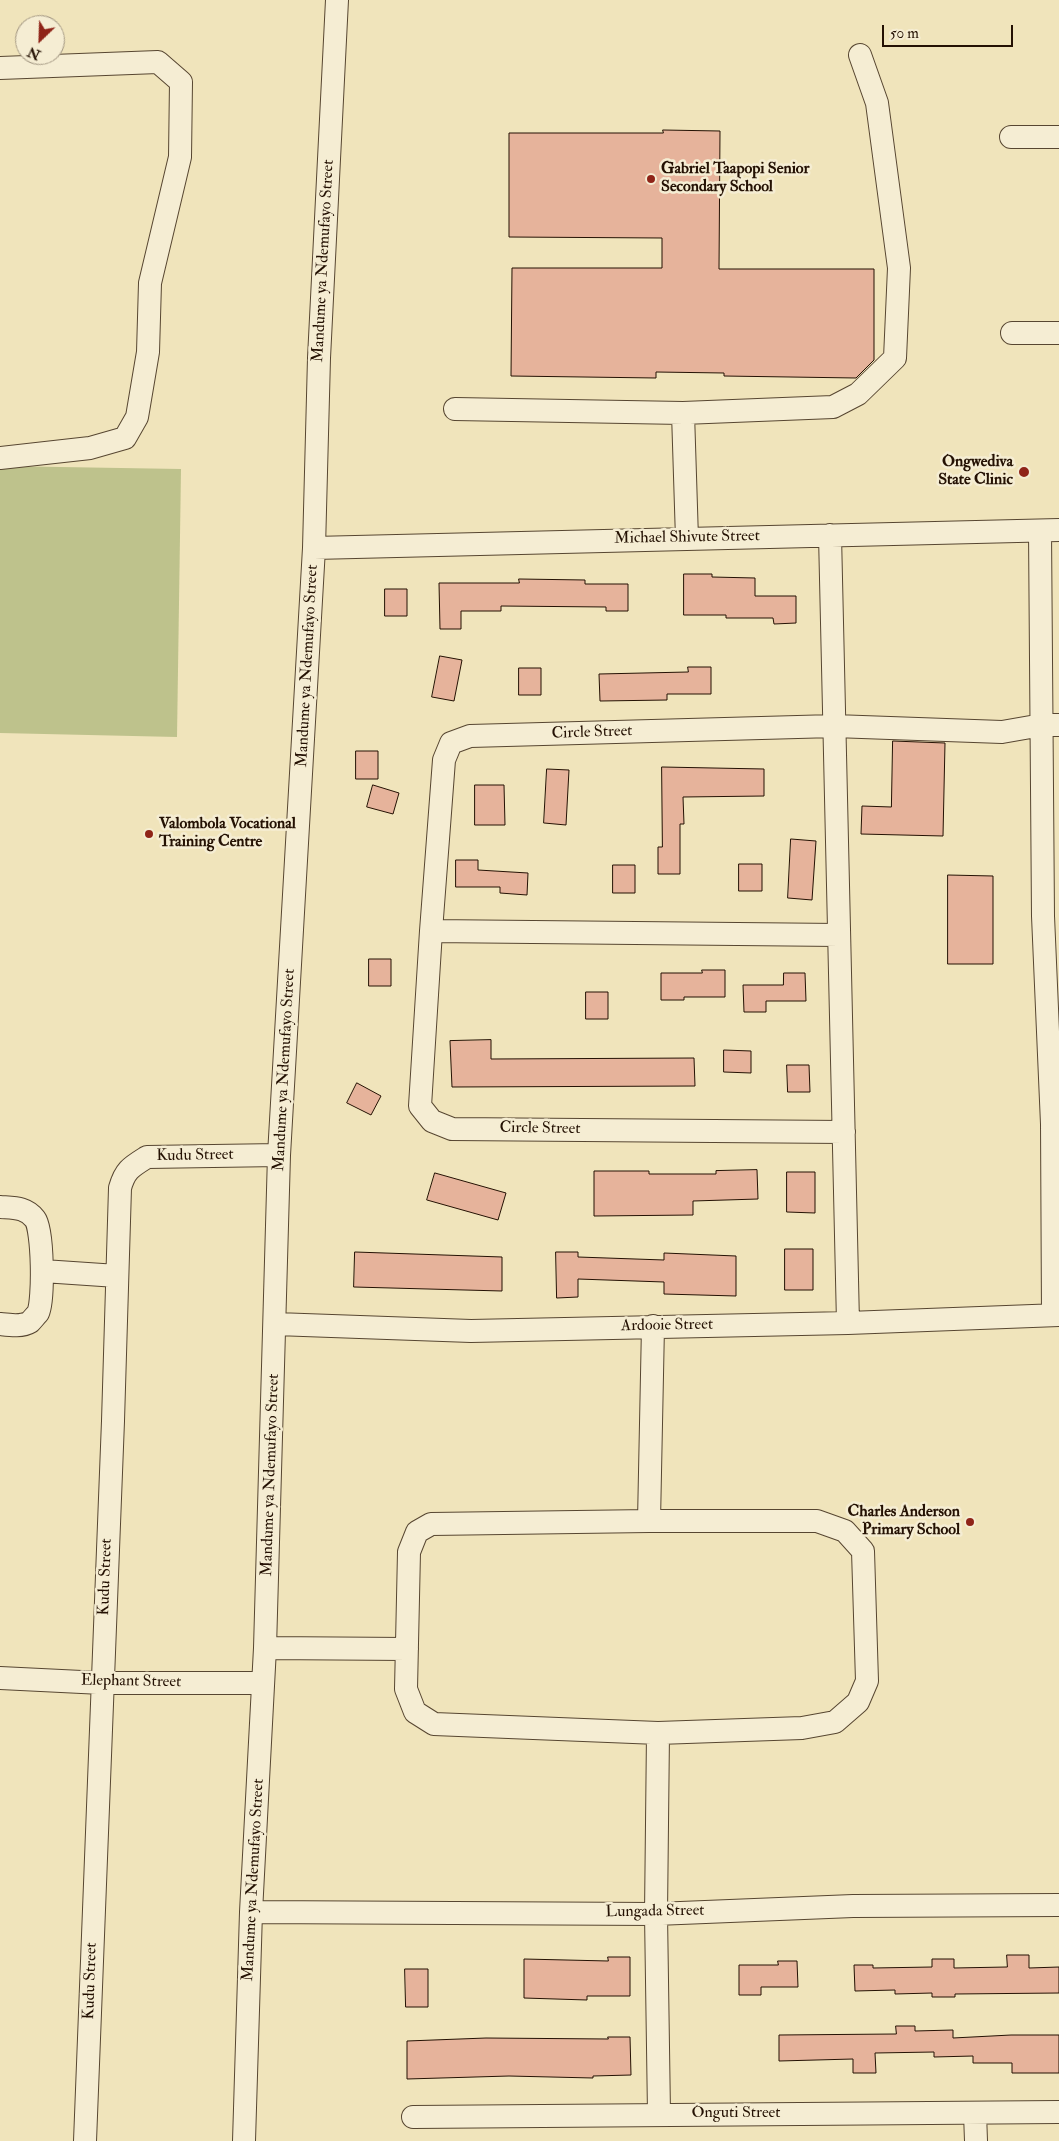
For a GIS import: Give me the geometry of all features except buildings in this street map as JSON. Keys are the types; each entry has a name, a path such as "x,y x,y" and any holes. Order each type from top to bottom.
{"street":[{"name":"Mandume ya Ndemufayo Street","path":"244,2141 252,1912 265,1648 276,1324 279,1155 314,548 319,358 337,0"},
{"path":"455,409 683,413 833,407 858,394 895,358 899,268 877,103 860,55"},
{"path":"0,68 158,62 181,82 181,100 180,156 150,283 148,352 136,417 125,438 90,448 0,458"},
{"path":"1010,137 1059,137"},
{"path":"1012,333 1059,332"},
{"path":"683,413 687,538"},
{"name":"Michael Shivute Street","path":"314,548 1049,530"},
{"path":"1049,530 1051,916 1056,1124 1056,1315"},
{"path":"830,535 848,1323"},
{"name":"Circle Street","path":"844,1132 452,1129 432,1122 420,1106 430,931 444,760 451,743 470,736 834,726 1002,732 1051,725"},
{"path":"430,931 839,935"},
{"name":"Kudu Street","path":"85,2141 120,1188 124,1176 130,1168 146,1157 279,1155"},
{"path":"0,1207 28,1211 36,1221 43,1271 38,1312 30,1322 21,1325 0,1324"},
{"path":"43,1271 117,1276"},
{"name":"Ardooie Street","path":"276,1324 471,1331 848,1323 1056,1315"},
{"path":"649,1521 653,1326"},
{"path":"817,1521 845,1531 863,1551 867,1681 858,1702 835,1722 802,1728 658,1733 434,1724 415,1712 406,1689 407,1649 409,1552 418,1532 431,1524 817,1521"},
{"path":"265,1648 407,1649"},
{"name":"Elephant Street","path":"0,1678 102,1683 263,1682"},
{"path":"658,1733 656,1914 659,2114"},
{"name":"Lungada Street","path":"252,1912 656,1914 854,1906 1059,1905"},
{"name":"Onguti Street","path":"413,2116 1059,2112"},
{"path":"976,2113 976,2141"}],"green space":[{"path":"0,466 181,469 177,737 0,733"}],"place":[{"name":"Gabriel Taapopi Senior Secondary School","path":"651,179"},
{"name":"Ongwediva State Clinic","path":"1024,472"},
{"name":"Valombola Vocational Training Centre","path":"149,834"},
{"name":"Charles Anderson Primary School","path":"970,1522"}]}
